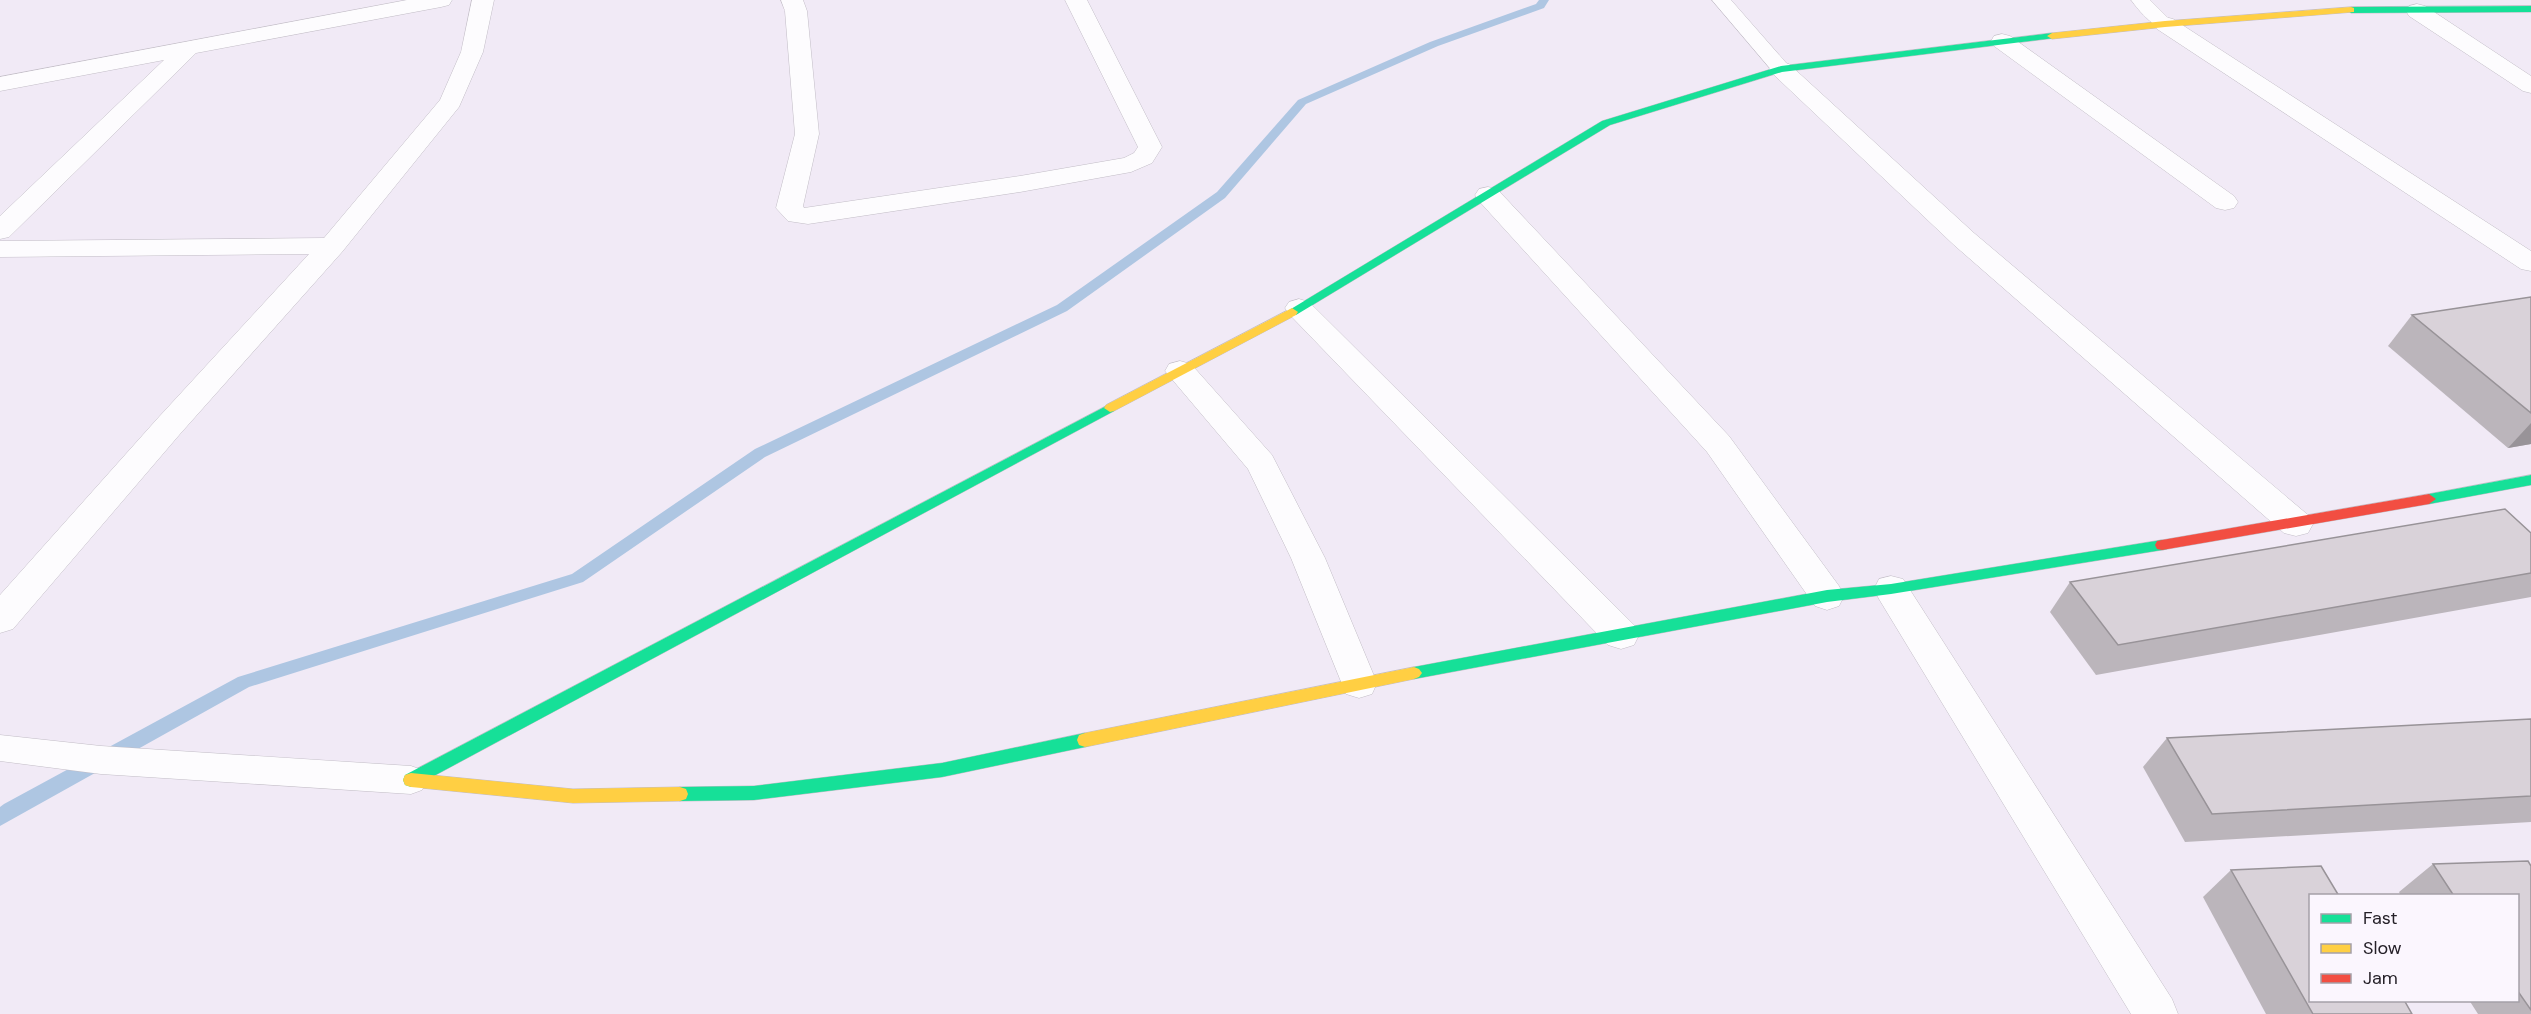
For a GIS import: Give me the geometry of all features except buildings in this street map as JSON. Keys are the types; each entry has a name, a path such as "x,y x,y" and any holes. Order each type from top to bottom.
{"street":[{"path":"0,84 441,0"},
{"path":"0,619 169,426 332,246 451,102 472,52 483,0"},
{"path":"792,0 796,10 807,134 789,208 797,215 808,216 1020,184 1131,164 1143,158 1150,147 1076,0"},
{"path":"411,780 1299,308 1606,123 1781,69 2165,24 2334,10 2531,9"},
{"path":"2417,11 2531,86"},
{"path":"2165,24 2395,177 2531,263"},
{"path":"2002,42 2225,202"},
{"path":"0,231 189,48"},
{"path":"1781,69 1964,239 2296,524"},
{"path":"1488,195 1718,444 1827,596"},
{"path":"0,249 332,246"},
{"path":"1299,308 1621,635"},
{"path":"1180,371 1261,462 1308,558 1359,683"},
{"path":"411,780 573,796 754,793 942,770 1359,683 1827,596 1891,589 2296,524 2531,480"},
{"path":"1891,589 2156,1014"}],"lane":[{"path":"1721,0 1781,69"},
{"path":"2140,0 2165,24"},
{"path":"0,748 101,760 411,780"}],"waterway":[{"path":"0,818 10,810 244,682 577,578 760,453 1062,308 1221,195 1302,102 1434,44 1540,6 1544,0"}],"traffic: fast":[{"path":"2351,10 2531,9"},
{"path":"1292,312 1606,123 1781,69 2052,36"},
{"path":"411,780 1110,408"},
{"path":"2429,499 2531,480"},
{"path":"1414,673 1827,596 1891,589 2162,545"},
{"path":"680,794 754,793 942,770 1085,740"}],"traffic: slow":[{"path":"2052,36 2165,24 2351,10"},
{"path":"1110,408 1292,312"},
{"path":"1085,740 1414,673"},
{"path":"411,780 573,796 680,794"}],"traffic: jam":[{"path":"2162,545 2429,499"}]}
